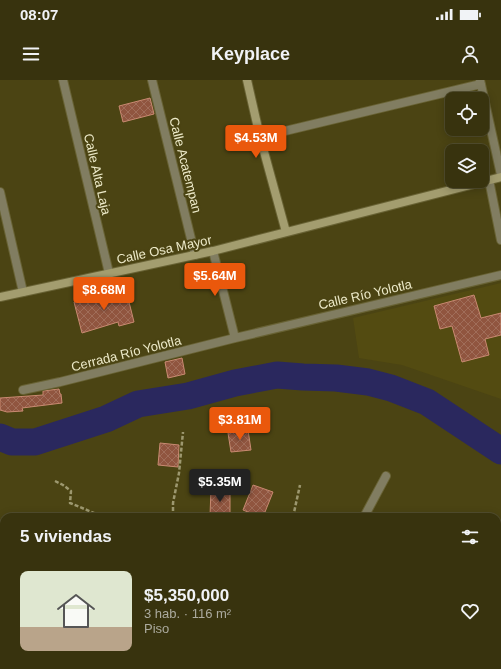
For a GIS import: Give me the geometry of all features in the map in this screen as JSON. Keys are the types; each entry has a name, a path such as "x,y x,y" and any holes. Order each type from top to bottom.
{"main road":[{"path":"247,80 260,137 286,232"},
{"name":"Calle Osa Mayor","path":"489,180 501,176"},
{"name":"Calle Osa Mayor","path":"0,297 213,251 458,188"}],"street":[{"name":"Calle Alta Laja","path":"63,80 109,274"},
{"name":"Calle Acatempan","path":"152,80 195,255"},
{"path":"260,137 480,82 501,176"},
{"path":"489,180 501,240"},
{"path":"0,192 23,292"},
{"path":"213,251 235,338"},
{"name":"Calle Río Yolotla","path":"235,338 501,275"},
{"name":"Cerrada Río Yolotla","path":"23,390 235,338"},
{"path":"366,513 386,476"}],"path":[{"path":"173,513 173,503 179,473 183,432"},
{"path":"55,481 71,491 70,503 92,513"},
{"path":"294,513 300,485"}],"shaded area":[{"path":"501,283 501,399 402,365 359,358 353,318"}],"building":[{"path":"150,98 154,114 123,122 119,106"},
{"path":"126,290 134,322 119,326 118,322 82,333 74,302"},
{"path":"474,295 481,318 501,313 501,335 485,339 489,355 462,362 452,326 440,329 434,306"},
{"path":"182,358 185,374 168,378 165,362"},
{"path":"59,389 62,403 22,408 23,411 7,412 0,410 0,398 43,395 43,391"},
{"path":"248,430 251,450 231,452 228,433"},
{"path":"160,443 179,445 178,467 158,465"},
{"path":"253,485 273,492 265,513 250,513 243,510"},
{"path":"211,489 230,490 230,513 210,513"}],"waterway":[{"path":"0,437 12,442 35,442 106,419 138,404 188,396 235,383 277,375 336,378 368,382 391,388 427,402 501,451"}]}
